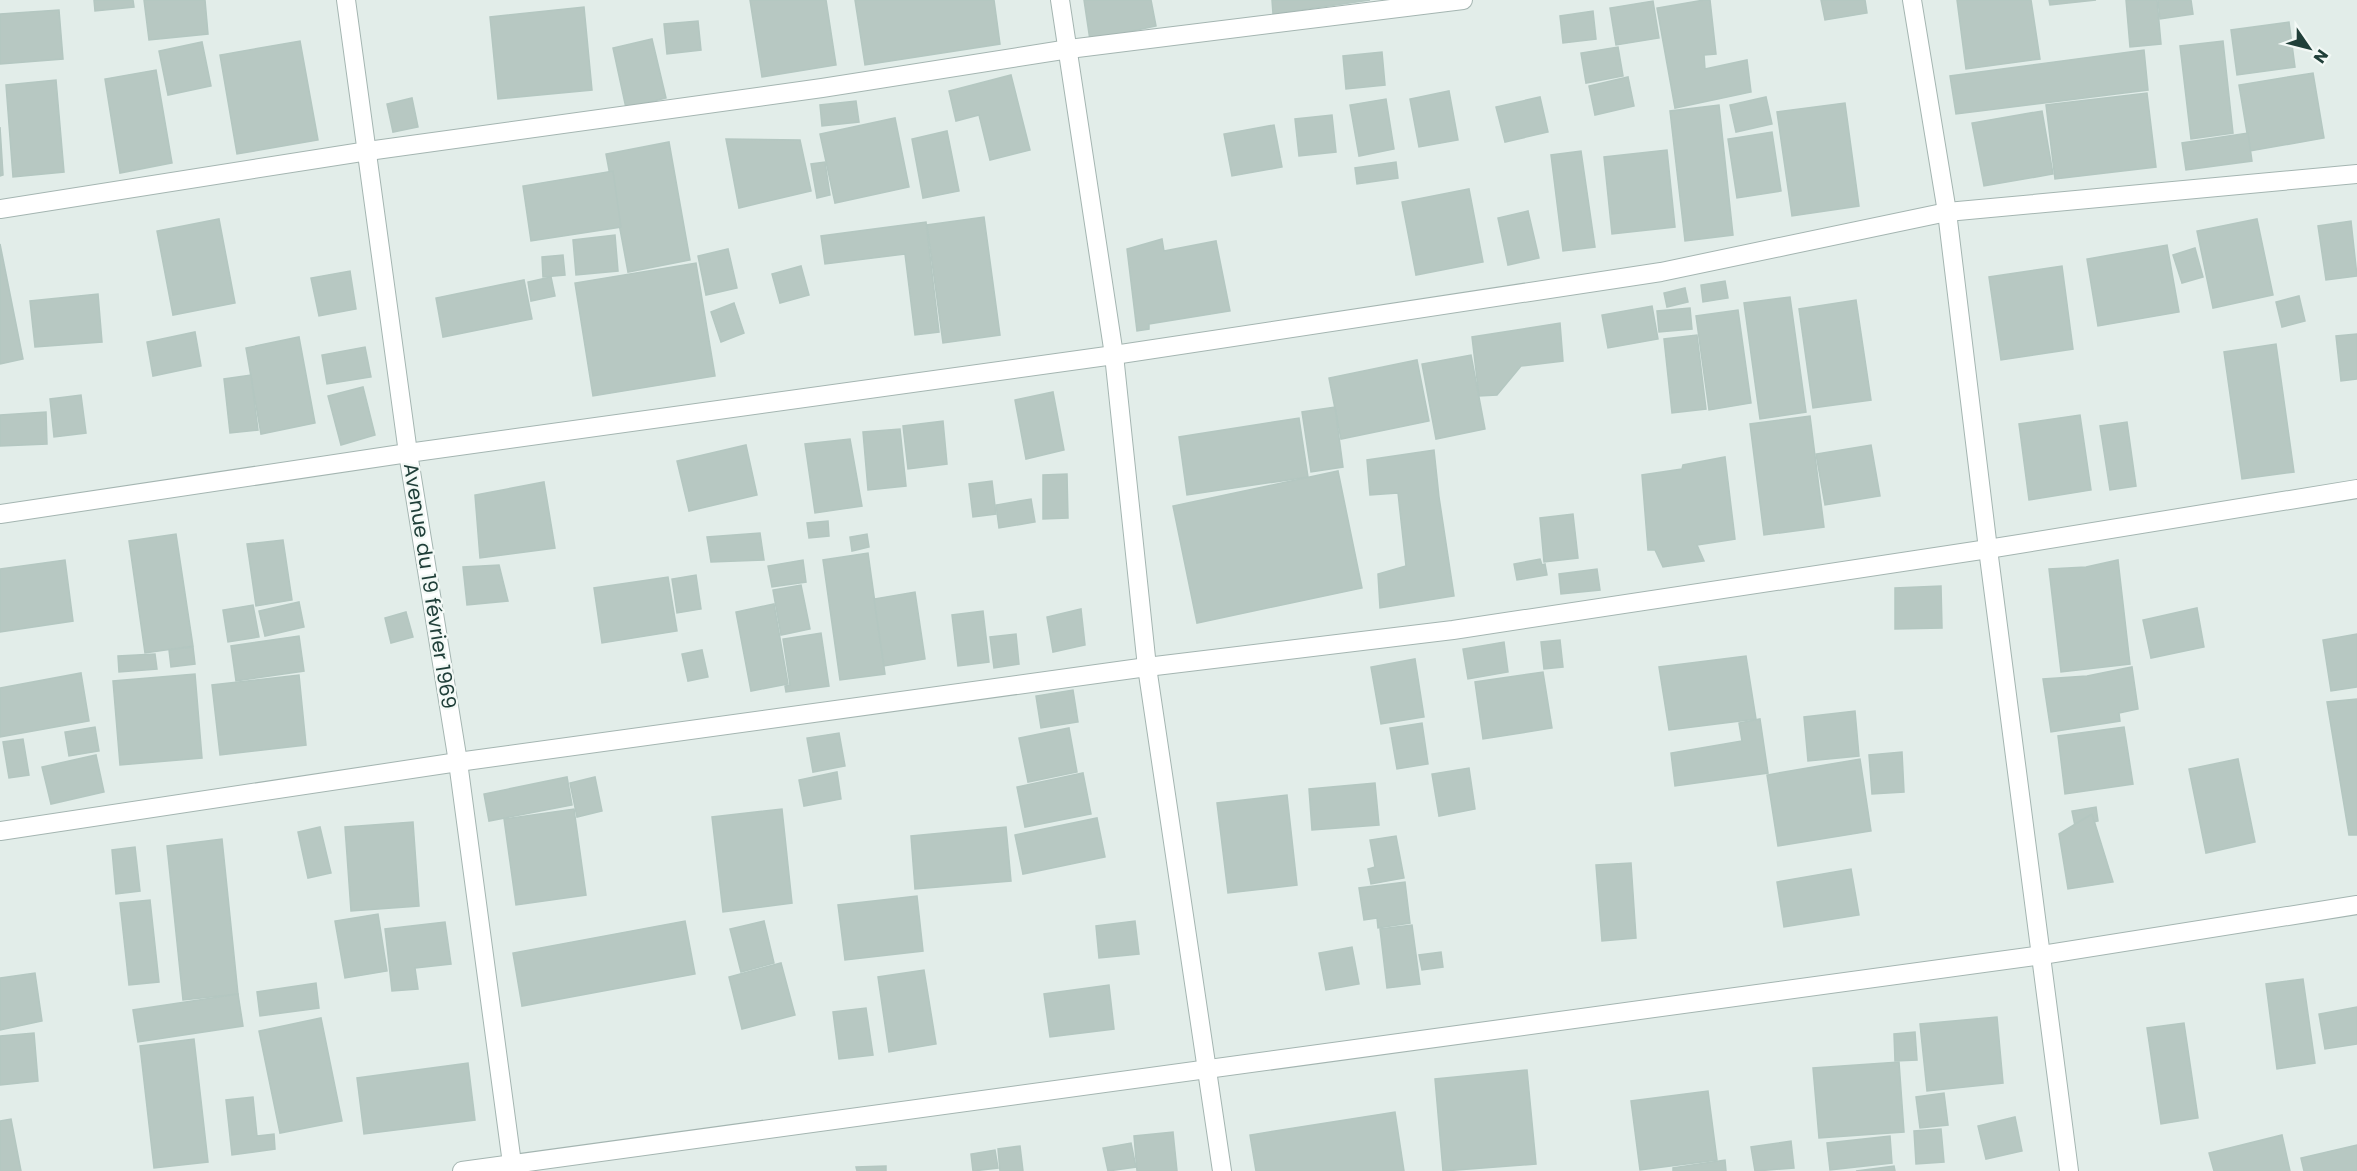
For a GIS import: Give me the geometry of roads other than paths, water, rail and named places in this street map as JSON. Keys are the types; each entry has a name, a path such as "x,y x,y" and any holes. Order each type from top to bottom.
{"street":[{"name":"Avenue du 19 février 1969","path":"346,0 408,453 458,762 513,1167"},
{"path":"1060,0 1114,355 1147,667 1222,1171"},
{"path":"0,208 368,151 822,88 1069,49 1462,0"},
{"path":"1912,0 1947,212 1988,549 2069,1171"},
{"path":"0,514 408,453 1114,355 1661,272 1947,212 2357,174"},
{"path":"0,831 458,762 1147,667 1453,630 1988,549 2357,489"},
{"path":"462,1171 513,1167 2042,955 2357,905"}]}
